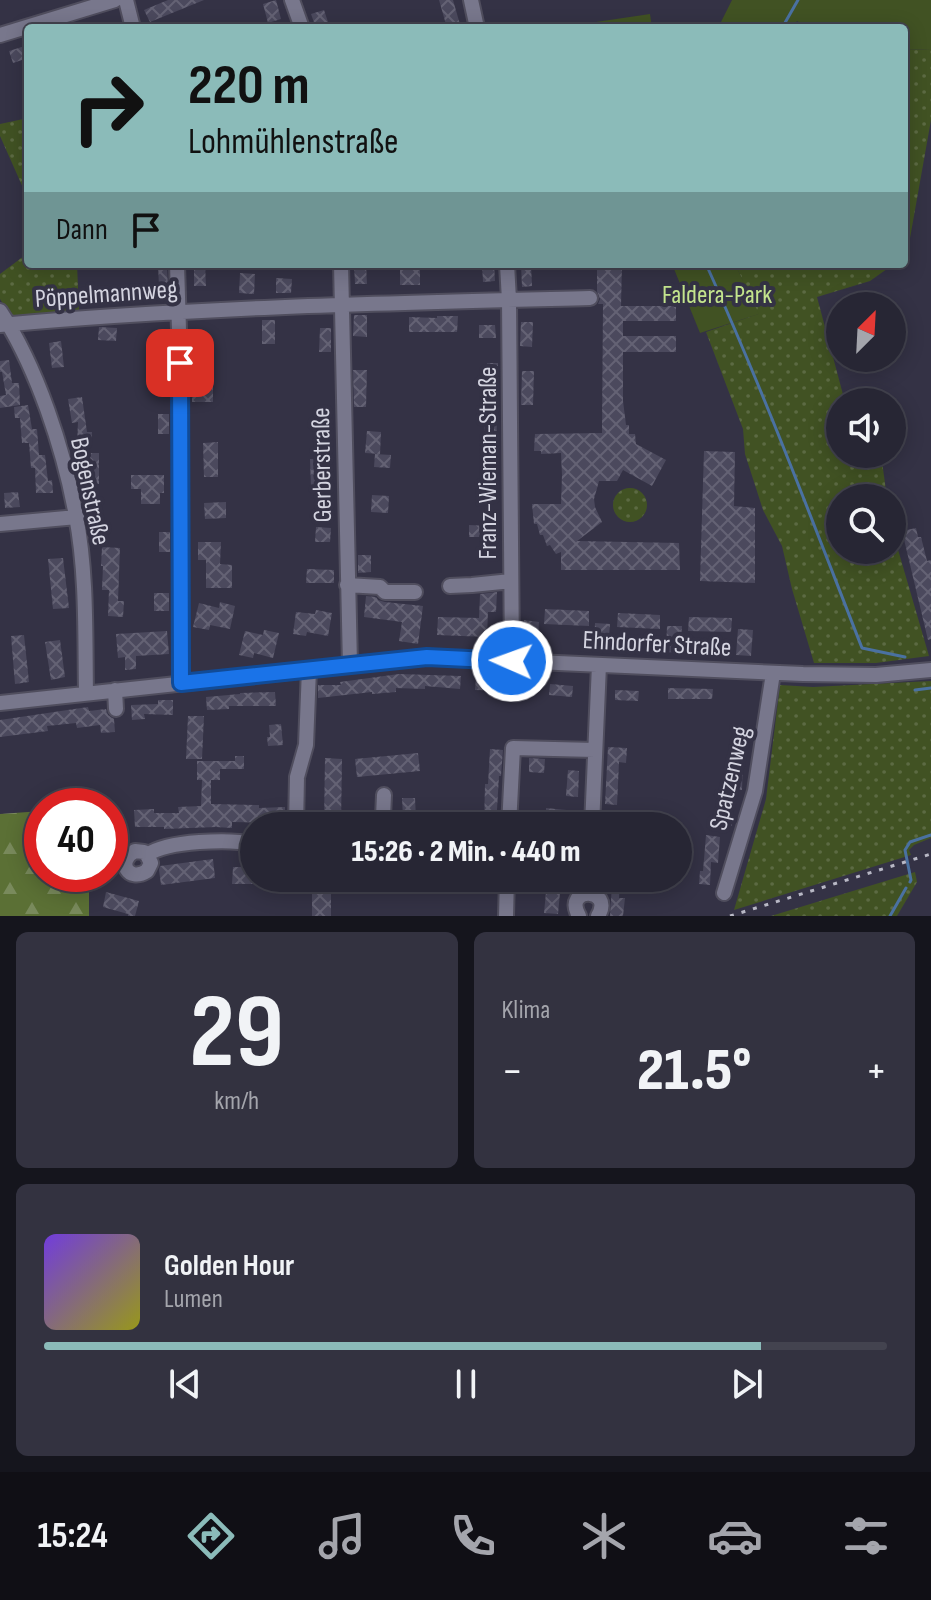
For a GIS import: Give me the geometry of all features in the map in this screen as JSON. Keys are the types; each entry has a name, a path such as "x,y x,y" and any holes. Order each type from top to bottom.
{"street":[{"path":"36,24 115,0"},
{"path":"126,0 132,24"},
{"path":"292,0 301,24"},
{"path":"474,3 477,24"},
{"path":"0,35 24,28"},
{"path":"177,268 181,683"},
{"name":"Gerberstraße","path":"341,268 350,665"},
{"name":"Franz-Wieman-Straße","path":"507,268 512,661"},
{"name":"Pöppelmannweg","path":"5,325 179,311 590,298"},
{"name":"Bogenstraße","path":"0,311 39,387 61,452 77,517 84,591 86,693"},
{"path":"0,524 77,517"},
{"path":"450,586 511,581"},
{"path":"347,585 380,587 385,592 415,592"},
{"name":"Ehndorfer Straße","path":"0,703 427,657 773,673 876,675 931,670"},
{"path":"593,812 599,665"},
{"path":"296,812 297,777 306,745 309,669"},
{"name":"Spatzenweg","path":"724,893 755,791 773,673"},
{"path":"115,690 116,709"},
{"path":"510,812 513,748 595,750"},
{"path":"383,812 384,795"},
{"path":"147,855 159,849 209,841 240,841"},
{"path":"506,916 507,892"},
{"path":"579,916 575,903 584,892"},
{"path":"593,892 601,902 598,916"}],"green space":[{"path":"732,0 931,0 931,50 908,49 908,24 801,24 797,21 795,24 720,24"},
{"path":"650,14 651,24 582,24"},
{"path":"908,49 931,50 931,120 908,249"},
{"path":"24,119 24,190 0,136 0,124"},
{"path":"24,256 24,268 77,268 79,310 13,320 0,299 0,274"},
{"name":"Faldera-Park","path":"674,268 737,268 759,314 700,333"},
{"path":"737,268 888,268 870,281 817,297 826,331 826,372 837,372 841,388 826,388 826,468 883,468 885,484 826,484 826,564 902,564 929,656 876,663 814,663 782,546 763,510 745,454 743,429 706,332 758,314"},
{"path":"630,488 642,493 647,505 642,517 630,522 618,517 613,505 618,493"},
{"path":"931,681 931,838 914,845 909,850 911,855 734,910 766,799 780,685 813,687"},
{"path":"24,812 24,892 89,892 89,916 0,916 0,814"},
{"path":"915,872 917,882 897,916 771,916"}],"building":[{"path":"168,0 204,0 150,22 144,10"},
{"path":"276,0 281,19 268,23 263,4"},
{"path":"439,0 453,0 460,24 446,24"},
{"path":"324,10 329,24 315,24 311,14"},
{"path":"24,46 24,59 13,63 9,51"},
{"path":"158,268 167,268 168,288 159,288"},
{"path":"194,268 205,268 206,286 194,286"},
{"path":"354,268 366,268 367,284 355,284"},
{"path":"482,268 494,268 495,281 483,282"},
{"path":"521,268 531,268 532,286 522,287"},
{"path":"597,268 622,268 621,306 676,306 676,321 623,321 623,336 676,336 676,352 623,352 623,401 629,434 635,434 636,444 666,460 652,486 623,470 617,481 599,481 594,499 602,522 577,541 679,543 680,570 561,570 561,552 556,554 550,545 547,546 537,524 534,524 532,504 561,504 562,475 561,453 541,454 541,451 534,451 535,434 602,433 603,304 598,304"},
{"path":"400,270 420,270 420,285 400,285"},
{"path":"240,273 255,274 254,294 239,293"},
{"path":"276,278 292,279 291,293 276,293"},
{"path":"131,286 132,298 110,299 110,287"},
{"path":"354,315 367,315 367,337 353,336"},
{"path":"458,316 457,332 409,332 409,317"},
{"path":"262,320 275,320 275,344 262,344"},
{"path":"521,322 533,322 532,347 520,346"},
{"path":"479,325 495,325 496,338 479,338"},
{"path":"99,327 117,328 116,341 98,340"},
{"path":"320,328 331,328 331,352 319,352"},
{"path":"159,330 169,330 170,361 160,361"},
{"path":"195,338 206,338 206,360 195,360"},
{"path":"61,341 64,367 52,368 49,343"},
{"path":"9,360 12,383 19,383 20,405 0,408 0,396 6,395 0,361"},
{"path":"487,363 498,363 498,383 486,383"},
{"path":"353,370 367,370 366,407 354,407"},
{"path":"522,371 534,371 533,405 521,405"},
{"path":"192,385 213,385 213,402 192,402"},
{"path":"82,397 87,432 92,432 91,445 77,444 78,422 72,423 68,399"},
{"path":"28,405 32,429 37,429 39,455 45,455 48,481 52,480 53,493 36,493 35,468 31,468 29,443 22,443 20,418 15,418 14,407"},
{"path":"485,413 497,413 495,503 483,503"},
{"path":"158,414 169,414 169,434 158,434"},
{"path":"367,431 381,432 380,454 365,453"},
{"path":"218,442 218,477 204,477 203,443"},
{"path":"704,451 735,452 734,506 755,508 755,583 700,581"},
{"path":"88,453 99,453 99,484 88,484"},
{"path":"375,454 391,455 390,468 374,467"},
{"path":"310,459 323,459 324,487 311,487"},
{"path":"131,475 164,475 164,493 160,493 160,504 141,504 141,489 131,489"},
{"path":"18,492 20,507 5,508 4,493"},
{"path":"372,495 389,496 388,513 371,512"},
{"path":"226,502 226,518 205,519 204,503"},
{"path":"469,525 489,526 489,537 469,537"},
{"path":"316,527 331,528 330,542 315,542"},
{"path":"916,528 927,561 931,560 931,639 928,640 906,548 906,530"},
{"path":"159,532 170,532 170,552 159,552"},
{"path":"484,541 496,541 497,561 484,561"},
{"path":"198,542 221,542 220,564 232,565 232,588 206,588 206,560 198,560"},
{"path":"102,547 120,548 118,601 124,601 123,617 108,616 109,590 102,590"},
{"path":"358,555 371,555 371,572 358,573"},
{"path":"63,558 69,608 53,609 48,559"},
{"path":"307,569 334,570 334,583 306,583"},
{"path":"497,592 496,612 488,612 487,637 437,635 438,617 479,618 480,594"},
{"path":"154,593 169,593 169,611 154,611"},
{"path":"366,596 385,602 423,606 418,644 399,641 402,622 364,617"},
{"path":"220,602 235,606 230,629 210,625 209,630 193,627 199,603 219,608"},
{"path":"545,609 589,611 589,626 544,624"},
{"path":"316,610 332,613 328,636 307,632 306,636 293,634 296,612 315,614"},
{"path":"618,613 660,615 660,629 617,627"},
{"path":"689,617 732,618 731,632 688,631"},
{"path":"524,620 539,622 537,647 522,646"},
{"path":"595,623 610,624 608,649 594,649"},
{"path":"667,626 682,626 680,653 666,652"},
{"path":"738,629 753,630 751,656 736,655"},
{"path":"264,630 279,633 273,658 254,653 253,658 239,655 245,631 263,635"},
{"path":"167,631 169,654 136,656 136,669 125,670 125,657 118,658 116,634"},
{"path":"24,635 29,682 15,684 11,636"},
{"path":"60,640 65,677 51,680 45,642"},
{"path":"399,674 461,676 460,689 425,686 425,689 396,688 396,692 318,698 318,685 341,685 340,682"},
{"path":"476,677 527,681 526,692 475,690"},
{"path":"550,684 573,686 572,697 549,695"},
{"path":"668,688 713,689 712,699 668,699"},
{"path":"615,690 639,691 638,701 615,700"},
{"path":"275,692 276,706 229,706 229,709 207,710 206,697"},
{"path":"158,700 173,700 173,715 144,714 145,719 132,720 131,705 158,704"},
{"path":"88,707 89,711 106,709 114,719 115,732 101,733 100,725 77,728 76,723 47,726 48,731 0,737 0,720"},
{"path":"188,716 204,716 202,759 186,759"},
{"path":"281,724 283,745 268,746 269,725"},
{"path":"608,747 627,748 626,763 619,762 617,805 605,804"},
{"path":"490,749 503,750 497,812 484,812 485,784 488,784"},
{"path":"418,753 420,771 357,777 355,759"},
{"path":"235,756 244,756 244,769 220,769 220,780 211,780 211,804 285,807 285,812 240,812 240,822 232,822 232,828 135,827 134,810 179,813 178,807 201,806 202,780 197,780 197,761 235,761"},
{"path":"325,758 342,759 341,812 324,812"},
{"path":"529,758 545,759 544,773 529,772"},
{"path":"728,760 743,760 742,790 734,789 732,826 719,825 720,798 727,798"},
{"path":"568,770 579,771 578,797 566,796"},
{"path":"402,798 415,798 416,812 403,812"},
{"path":"546,808 566,810 566,812 546,812"},
{"path":"706,835 720,837 718,863 711,862 710,885 699,884"},
{"path":"213,859 215,878 161,885 160,866"},
{"path":"233,867 240,867 240,884 232,884"},
{"path":"106,892 139,901 135,916 103,907"},
{"path":"312,892 331,892 331,916 312,916"},
{"path":"546,892 560,893 558,914 544,913"},
{"path":"612,892 619,892 619,898 625,898 623,916 610,916"}],"waterway":[{"path":"784,24 798,0"},
{"path":"708,268 767,407 862,648 905,657"},
{"path":"915,690 931,688"},
{"path":"910,882 905,850 910,842 931,835"},
{"path":"890,916 906,888"}],"railway":[{"path":"730,916 931,854"}],"route":[{"path":"180,363 181,683 427,657 512,661"}]}
